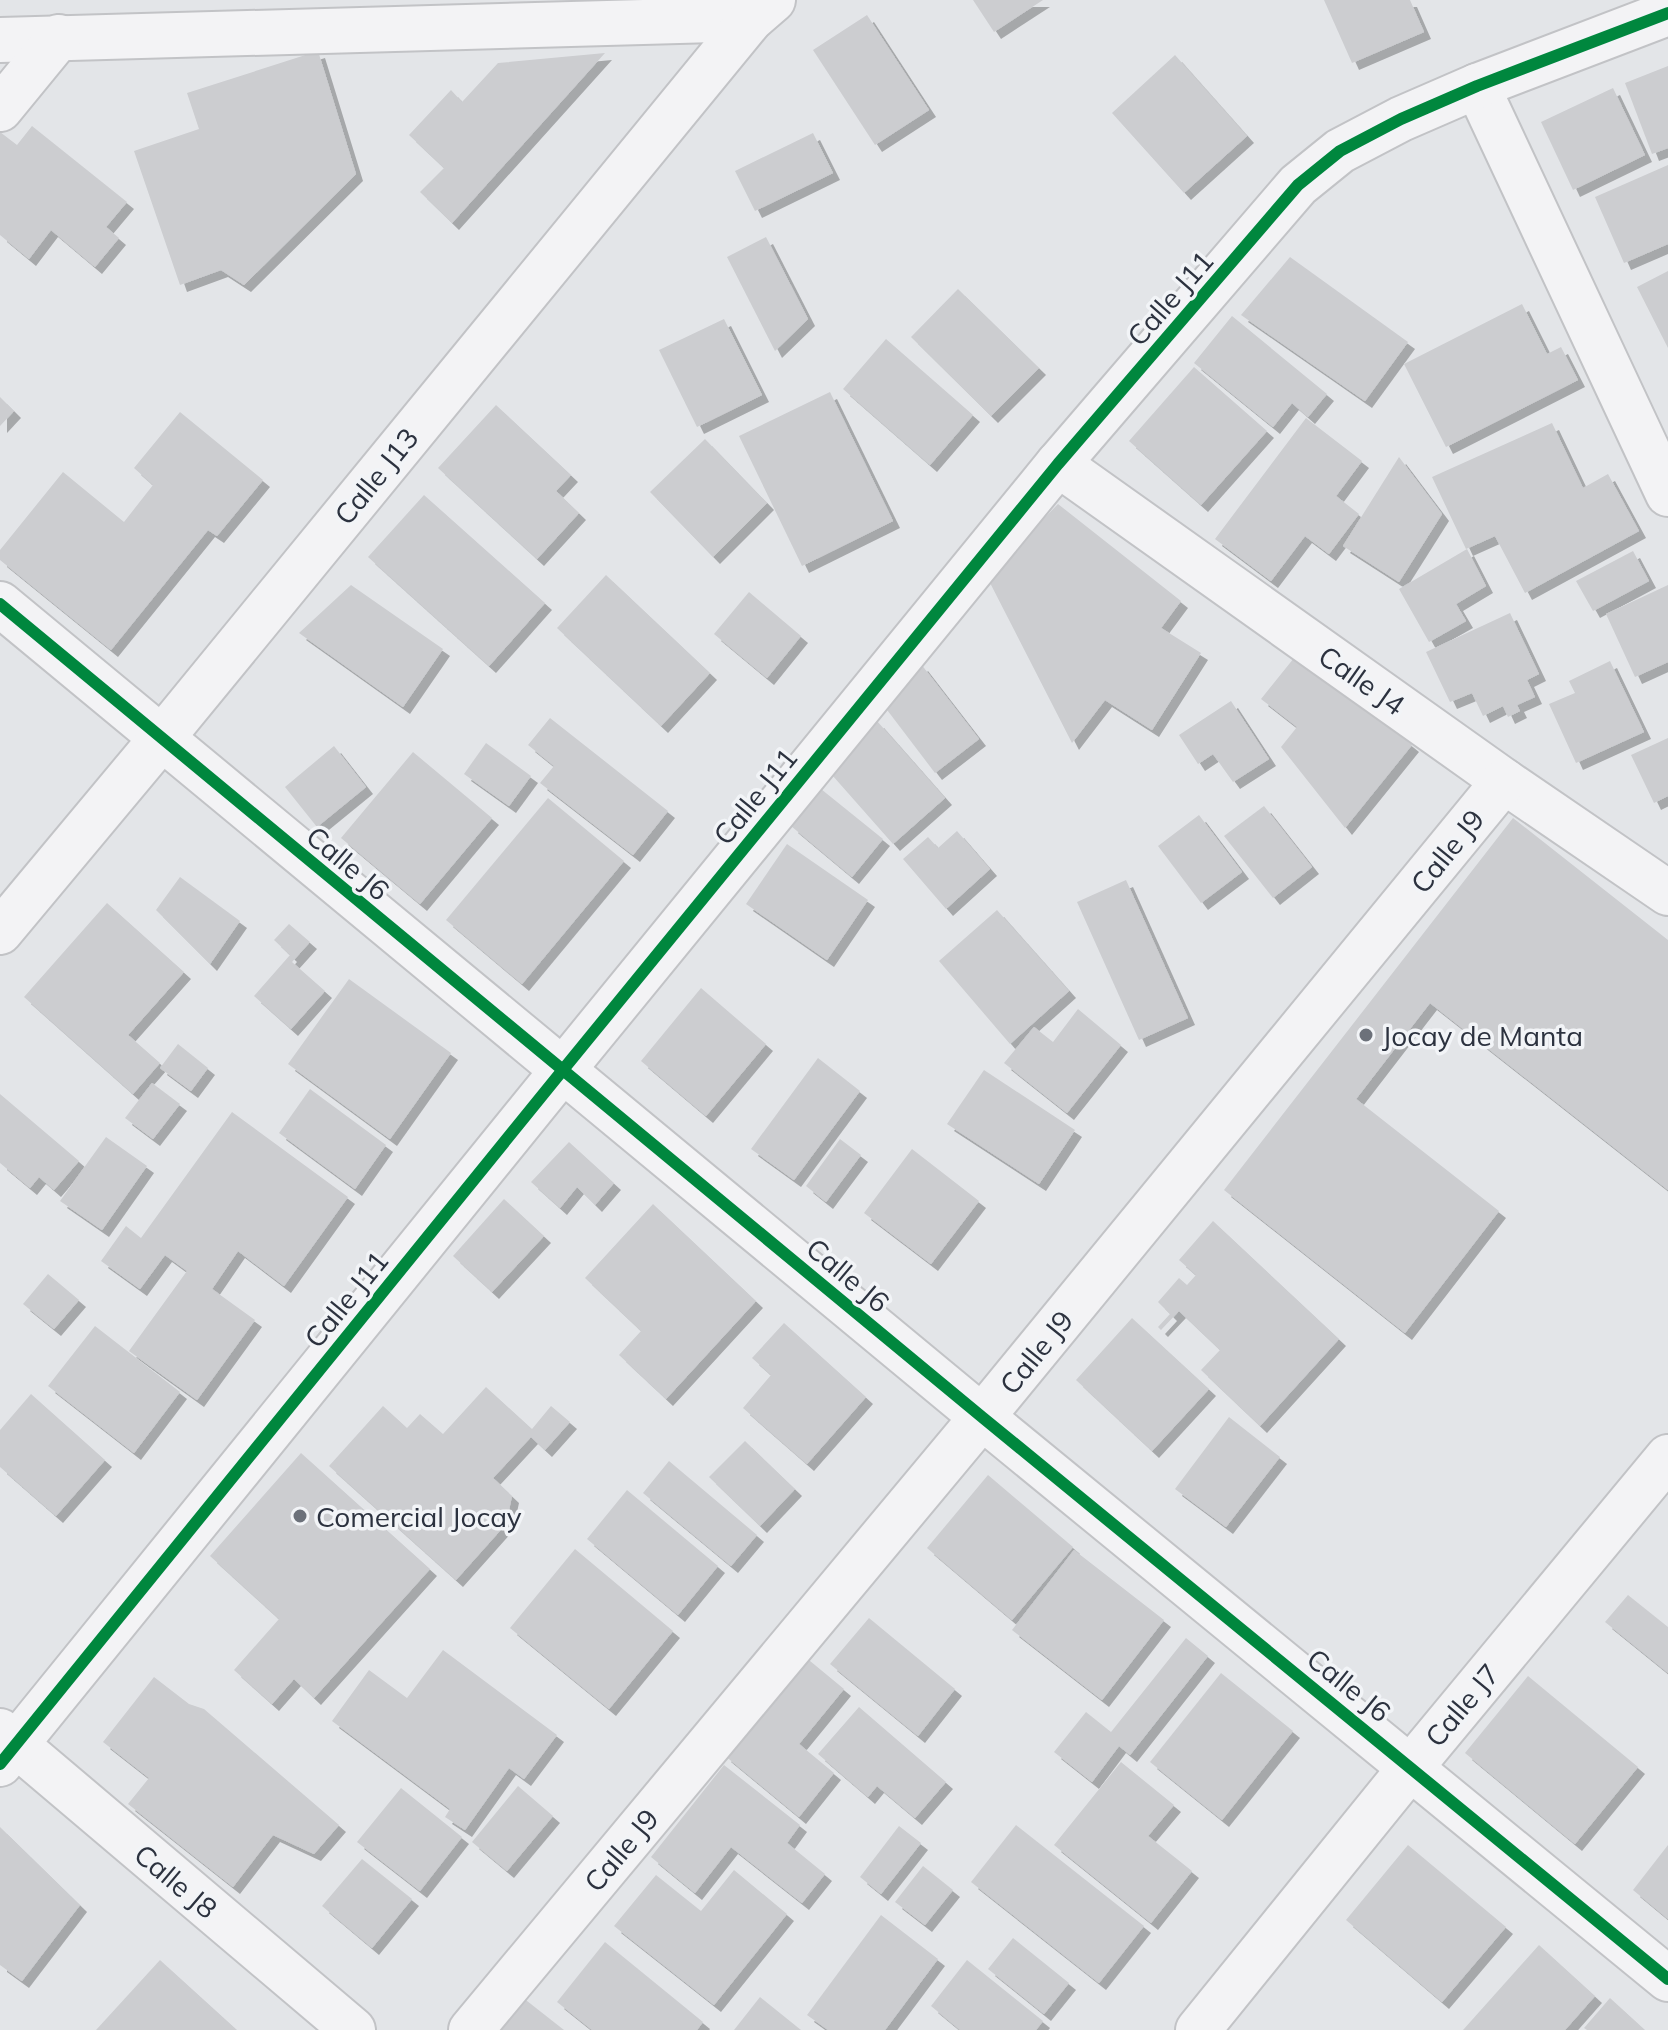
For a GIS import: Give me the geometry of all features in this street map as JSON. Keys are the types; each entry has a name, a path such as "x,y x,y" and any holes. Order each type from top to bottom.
{"street":[{"path":"0,40 762,10"},
{"name":"Calle J13","path":"0,932 762,10"},
{"name":"Calle J11","path":"5,1746 1058,464 1298,185 1340,151 1401,119 1477,86 1668,13"},
{"path":"0,109 59,37"},
{"path":"1477,86 1668,494"},
{"name":"Calle J4","path":"1058,464 1504,781 1668,893"},
{"name":"Calle J6","path":"0,604 562,1071 1668,1979"},
{"name":"Calle J9","path":"471,2030 982,1417 1504,781"},
{"name":"Calle J7","path":"1198,2030 1668,1457"},
{"name":"Calle J8","path":"5,1746 353,2030"}],"building":[{"path":"973,0 1043,0 994,32"},
{"path":"1324,0 1410,0 1424,32 1352,63"},
{"path":"867,15 929,110 875,145 813,50"},
{"path":"318,51 356,174 244,285 221,270 180,285 134,151 199,129 187,93"},
{"path":"605,53 452,223 420,192 444,168 409,135 451,90 462,102 498,63"},
{"path":"1175,55 1247,136 1184,193 1112,113"},
{"path":"1668,66 1668,148 1652,154 1625,83"},
{"path":"1613,88 1645,155 1573,190 1541,122"},
{"path":"32,126 127,202 106,227 119,238 95,267 51,230 29,259 0,235 0,132 17,145"},
{"path":"813,133 833,173 755,211 735,171"},
{"path":"1668,165 1668,244 1624,263 1595,197"},
{"path":"766,237 808,319 775,351 727,257"},
{"path":"1290,257 1408,342 1365,401 1241,315"},
{"path":"1668,271 1668,348 1637,287"},
{"path":"958,289 1039,368 991,416 911,337"},
{"path":"1522,304 1547,354 1561,347 1578,380 1446,447 1404,364"},
{"path":"1232,316 1327,394 1308,417 1292,403 1273,427 1194,363"},
{"path":"724,319 762,395 697,427 659,350"},
{"path":"886,339 973,415 930,465 843,389"},
{"path":"1194,367 1267,431 1201,505 1129,441"},
{"path":"830,392 893,521 802,566 739,436"},
{"path":"0,397 14,411 0,426"},
{"path":"496,405 571,475 556,491 579,513 537,559 438,468"},
{"path":"180,412 263,480 217,536 208,530 111,650 0,560 0,550 63,472 124,522 153,485 134,468"},
{"path":"1306,418 1362,461 1336,496 1359,514 1329,554 1305,536 1271,581 1215,539"},
{"path":"1552,423 1583,488 1608,474 1639,531 1525,593 1495,536 1466,549 1432,477"},
{"path":"705,439 767,503 713,557 650,492"},
{"path":"1399,457 1442,514 1399,582 1343,546"},
{"path":"424,495 545,603 489,666 368,557"},
{"path":"1058,504 1181,601 1161,628 1201,653 1152,730 1105,700 1072,743 987,577"},
{"path":"1467,549 1486,586 1456,604 1466,621 1429,642 1399,589"},
{"path":"1633,551 1649,581 1593,611 1576,581"},
{"path":"606,575 710,673 661,726 557,628"},
{"path":"351,585 443,649 403,707 299,633"},
{"path":"1668,585 1668,662 1635,677 1606,614"},
{"path":"749,592 801,636 767,678 714,634"},
{"path":"1510,613 1539,674 1527,680 1535,697 1517,705 1520,711 1508,717 1503,706 1483,716 1472,693 1450,702 1426,652"},
{"path":"1298,653 1412,745 1345,828 1281,747 1297,727 1261,699"},
{"path":"1610,661 1644,732 1576,763 1549,704 1575,693 1569,681"},
{"path":"921,664 979,739 935,773 878,698"},
{"path":"1231,701 1269,759 1233,782 1213,754 1198,764 1179,735"},
{"path":"550,718 668,811 633,855 540,783 554,766 528,745"},
{"path":"877,721 945,798 893,844 825,767"},
{"path":"1668,738 1668,796 1654,803 1631,755"},
{"path":"486,743 531,776 509,806 464,774"},
{"path":"334,746 366,787 317,827 285,787"},
{"path":"413,752 492,818 420,904 341,838"},
{"path":"821,789 883,839 852,877 791,826"},
{"path":"548,798 624,861 522,984 446,920"},
{"path":"1264,806 1312,867 1273,898 1224,836"},
{"path":"1199,815 1242,872 1201,903 1158,846"},
{"path":"1513,818 1668,940 1668,1190 1430,1003 1356,1099 1499,1211 1405,1333 1224,1190"},
{"path":"957,831 990,869 946,909 903,859 928,837 938,848"},
{"path":"787,844 868,900 827,960 746,904"},
{"path":"180,877 240,921 210,964 156,910"},
{"path":"1126,880 1188,1018 1139,1040 1077,902"},
{"path":"107,903 184,972 128,1035 160,1063 133,1094 24,997"},
{"path":"997,910 1069,991 1010,1044 939,961"},
{"path":"289,924 310,942 292,962 325,991 291,1029 254,996 290,955 274,940"},
{"path":"349,979 451,1053 390,1139 288,1064"},
{"path":"701,988 766,1044 706,1116 641,1061"},
{"path":"1078,1009 1121,1045 1067,1113 1004,1063 1034,1027 1053,1042"},
{"path":"178,1044 208,1068 191,1091 160,1068"},
{"path":"818,1058 860,1091 794,1180 751,1149"},
{"path":"984,1070 1075,1130 1039,1184 947,1124"},
{"path":"152,1083 180,1104 153,1139 125,1118"},
{"path":"310,1089 386,1145 355,1189 279,1133"},
{"path":"0,1094 79,1161 54,1190 39,1177 30,1188 0,1163"},
{"path":"232,1112 348,1197 284,1286 238,1251 212,1289 255,1320 197,1400 129,1351 187,1271 165,1255 140,1289 101,1261 126,1226 141,1238"},
{"path":"106,1137 147,1166 102,1230 60,1201"},
{"path":"840,1139 861,1155 826,1202 806,1186"},
{"path":"569,1142 614,1183 595,1205 577,1187 560,1208 531,1182"},
{"path":"912,1149 979,1201 931,1264 864,1213"},
{"path":"504,1199 544,1236 492,1292 453,1256"},
{"path":"653,1204 756,1301 666,1399 619,1355 641,1331 585,1278"},
{"path":"1213,1221 1339,1339 1260,1426 1201,1370 1220,1350 1179,1311 1161,1330 1158,1327 1170,1314 1158,1302 1179,1278 1187,1285 1196,1275 1179,1260"},
{"path":"48,1274 79,1300 54,1329 23,1304"},
{"path":"1132,1318 1209,1389 1152,1451 1076,1380"},
{"path":"784,1323 866,1397 807,1464 743,1408 771,1375 752,1358"},
{"path":"95,1326 180,1392 134,1453 48,1386"},
{"path":"486,1387 532,1429 551,1406 570,1422 545,1450 531,1437 493,1478 512,1496 506,1524 456,1580 329,1466 383,1406 407,1428 420,1414 443,1434"},
{"path":"31,1394 105,1460 56,1516 0,1467 0,1430"},
{"path":"1229,1417 1280,1457 1226,1527 1175,1489"},
{"path":"745,1441 795,1489 760,1526 709,1477"},
{"path":"301,1453 430,1569 314,1698 294,1679 272,1704 234,1670 279,1619 210,1556"},
{"path":"669,1461 757,1535 731,1566 643,1493"},
{"path":"988,1475 1073,1547 1012,1620 927,1548"},
{"path":"627,1490 718,1566 678,1615 587,1539"},
{"path":"575,1549 673,1631 609,1709 510,1628"},
{"path":"1074,1550 1164,1620 1102,1700 1012,1630"},
{"path":"1628,1595 1668,1627 1668,1673 1605,1622"},
{"path":"869,1618 955,1689 918,1736 830,1664"},
{"path":"1186,1638 1208,1656 1130,1755 1119,1746 1092,1782 1054,1752 1086,1712 1111,1732"},
{"path":"443,1650 557,1735 524,1779 509,1768 465,1830 445,1817 450,1809 332,1721 369,1670 407,1698"},
{"path":"804,1656 844,1689 799,1744 834,1773 799,1817 724,1755"},
{"path":"1221,1673 1293,1731 1222,1820 1150,1762"},
{"path":"1528,1676 1638,1767 1575,1844 1465,1753"},
{"path":"154,1677 189,1704 204,1709 339,1825 314,1854 273,1835 233,1887 128,1804 149,1778 103,1742"},
{"path":"859,1707 946,1782 915,1818 877,1786 868,1797 818,1754"},
{"path":"1121,1762 1174,1805 1148,1836 1192,1871 1151,1923 1054,1845"},
{"path":"724,1765 800,1825 787,1843 825,1874 802,1903 731,1847 695,1893 651,1857"},
{"path":"518,1786 553,1816 507,1871 472,1842"},
{"path":"401,1788 462,1837 420,1891 357,1842"},
{"path":"1016,1825 1144,1926 1099,1983 971,1882"},
{"path":"899,1826 921,1843 881,1894 860,1877"},
{"path":"0,1827 80,1905 22,1981 0,1965"},
{"path":"1408,1845 1506,1927 1442,2002 1346,1920"},
{"path":"1668,1845 1668,1919 1633,1890"},
{"path":"362,1859 412,1899 372,1948 322,1906"},
{"path":"923,1866 953,1890 925,1925 895,1902"},
{"path":"734,1870 787,1914 714,2005 614,1926 656,1875 701,1911"},
{"path":"881,1915 938,1959 885,2030 828,2030 807,2015"},
{"path":"1013,1938 1069,1983 1044,2014 988,1969"},
{"path":"605,1942 703,2022 697,2030 592,2030 557,2002"},
{"path":"1539,1945 1595,1996 1565,2030 1463,2030"},
{"path":"160,1960 237,2030 96,2030"},
{"path":"967,1960 1043,2021 1036,2030 960,2030 931,2006"},
{"path":"522,1997 564,2030 497,2030"},
{"path":"760,1997 801,2030 734,2030"},
{"path":"1610,1998 1645,2030 1584,2028"}],"cycle path":[{"path":"0,1764 1058,464 1298,185 1340,151 1401,119 1477,86 1668,13"},
{"path":"0,604 982,1417 1668,1979"}],"place":[{"name":"Jocay de Manta","path":"1366,1035"},
{"name":"Comercial Jocay","path":"300,1516"}]}
